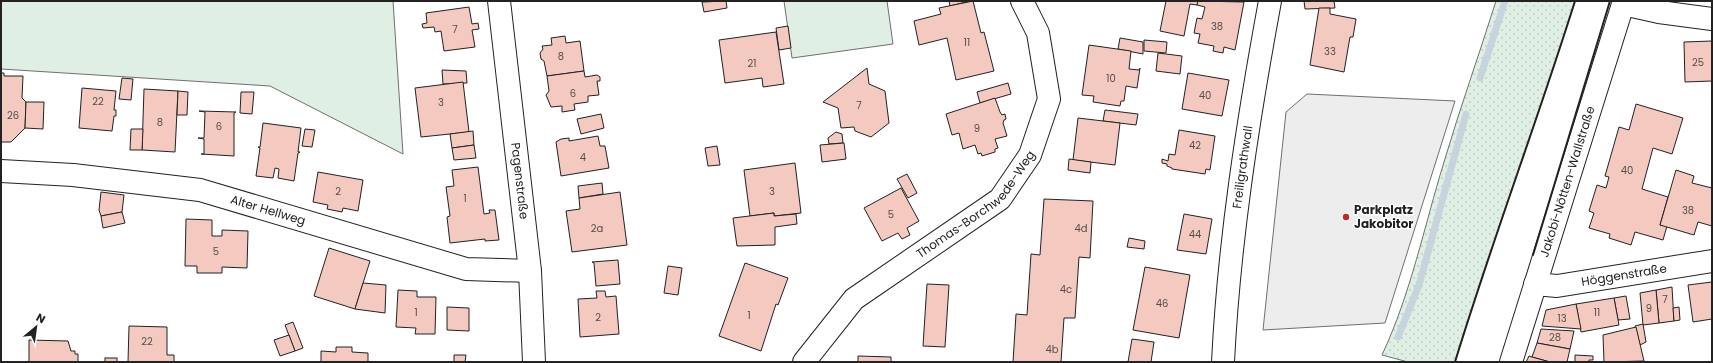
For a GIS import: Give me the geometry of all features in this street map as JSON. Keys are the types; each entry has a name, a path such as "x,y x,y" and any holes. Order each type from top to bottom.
{"street":[{"name":"Pagenstraße","path":"500,1 530,271 534,362"},
{"name":"Thomas-Borchwede-Weg","path":"804,362 854,299 1000,199 1030,155 1049,99 1038,33 1022,1"},
{"name":"Freiligrathwall","path":"1223,362 1233,233 1246,138 1270,1"},
{"path":"1624,3 1659,12 1712,19"},
{"name":"Jakobi-Nötten-Wallstraße","path":"1511,362 1624,3"},
{"name":"Alter Hellweg","path":"1,171 73,175 200,190 466,270 530,271"},
{"name":"Höggenstraße","path":"1535,284 1557,286 1712,261"},
{"name":"Freiligrathwall","path":"1214,362 1224,335"}],"green space":[{"path":"1,1 393,1 403,154 270,86 1,69"},
{"path":"784,1 887,1 893,44 792,58"},
{"path":"1496,1 1575,1 1455,362 1408,362 1382,355 1409,284 1450,142"}],"shaded area":[{"name":"Parkplatz Jakobitor","path":"1307,94 1455,101 1385,323 1263,330 1286,112"}],"building":[{"path":"726,1 727,8 704,12 702,2"},
{"path":"949,1 970,1 950,6"},
{"path":"973,1 981,33 984,32 994,71 956,80 947,38 919,45 914,21 941,14 939,8"},
{"path":"1166,1 1198,1 1197,5 1190,4 1184,36 1160,31"},
{"path":"1198,1 1244,2 1235,50 1224,47 1223,53 1213,51 1214,46 1198,43 1200,34 1194,33 1197,18 1202,19 1205,7 1197,5"},
{"path":"1304,1 1334,1 1335,8 1305,9"},
{"path":"469,7 472,24 478,23 479,29 472,30 475,47 444,51 441,31 435,32 434,27 423,28 422,24 427,23 426,13"},
{"path":"1319,8 1330,8 1330,14 1356,19 1353,37 1350,37 1344,72 1310,65"},
{"path":"788,26 791,48 779,50 776,28"},
{"path":"776,32 784,84 763,87 762,78 725,83 719,40"},
{"path":"565,36 566,43 580,41 584,71 547,76 544,61 541,59 540,53 543,49 542,46 552,45 551,38"},
{"path":"1120,38 1143,42 1143,54 1118,49"},
{"path":"1144,40 1167,42 1166,53 1144,51"},
{"path":"1712,41 1712,81 1685,82 1684,42"},
{"path":"1089,45 1131,51 1129,69 1139,70 1140,68 1137,88 1126,86 1124,101 1121,101 1120,106 1093,102 1094,96 1082,95"},
{"path":"1158,53 1182,56 1180,74 1156,71"},
{"path":"867,68 869,84 885,91 889,123 871,137 855,131 854,127 841,128 838,108 823,102"},
{"path":"442,70 466,71 467,83 443,84"},
{"path":"584,71 585,77 597,75 600,77 600,81 597,81 599,95 588,96 588,102 574,104 575,110 562,112 562,106 551,107 546,95 549,91 547,76"},
{"path":"1,73 4,73 4,76 23,76 22,98 26,102 25,128 11,142 1,142"},
{"path":"1188,73 1229,80 1222,116 1182,109"},
{"path":"122,78 133,79 131,100 119,99"},
{"path":"463,82 469,132 421,137 415,88"},
{"path":"1008,83 1011,94 980,103 977,92"},
{"path":"82,88 116,91 114,110 116,110 116,116 114,116 112,131 79,128"},
{"path":"144,89 178,91 175,152 142,150"},
{"path":"178,91 188,92 187,115 177,115"},
{"path":"241,92 254,92 252,114 240,113"},
{"path":"995,98 1000,112 1002,115 1005,114 1006,119 1003,123 1007,136 995,139 998,148 995,149 995,152 982,156 981,153 978,154 975,145 963,149 959,133 952,135 946,114"},
{"path":"26,102 44,102 43,129 25,128"},
{"path":"1636,104 1683,118 1672,154 1653,148 1642,189 1668,197 1660,225 1667,226 1663,240 1635,232 1631,245 1609,238 1610,234 1589,228 1594,213 1589,211 1597,185 1606,188 1609,177 1605,176 1619,127 1629,130"},
{"path":"1105,110 1138,114 1136,125 1103,121"},
{"path":"199,111 236,112 234,113 234,156 201,154 204,154 204,139 198,138 204,138 205,112"},
{"path":"601,114 604,128 581,134 577,119"},
{"path":"1078,118 1120,123 1115,165 1073,160"},
{"path":"263,123 301,128 298,152 300,152 298,153 294,181 278,178 279,169 275,168 273,178 256,176 260,148 258,147 260,147"},
{"path":"131,129 143,129 142,150 130,150"},
{"path":"305,129 315,130 312,147 302,146"},
{"path":"1179,130 1215,136 1210,170 1206,169 1205,174 1172,169 1167,166 1167,164 1162,163 1162,159 1168,161 1169,154 1175,155"},
{"path":"473,131 474,145 452,148 450,134"},
{"path":"836,132 842,134 843,143 829,144 828,138"},
{"path":"598,136 600,146 605,146 609,168 561,176 556,142 561,139 569,138 569,141"},
{"path":"844,143 846,159 822,162 820,145"},
{"path":"474,145 476,158 454,160 452,148"},
{"path":"717,146 720,165 708,166 705,148"},
{"path":"1069,159 1091,162 1090,173 1068,170"},
{"path":"795,163 801,213 774,216 774,213 750,216 744,170"},
{"path":"478,167 484,214 490,213 489,210 495,210 499,240 485,241 485,239 450,243 447,217 450,216 446,187 454,186 452,170"},
{"path":"1676,170 1694,176 1692,183 1712,188 1712,226 1698,222 1694,235 1660,225"},
{"path":"318,172 363,180 358,211 343,208 342,212 327,209 328,205 313,202"},
{"path":"907,174 917,193 908,198 897,179"},
{"path":"602,183 603,194 579,198 578,186"},
{"path":"901,188 919,221 907,228 910,235 902,239 898,233 882,241 864,208"},
{"path":"101,192 124,195 122,212 101,216 99,210"},
{"path":"620,192 627,245 572,252 566,211 580,209 579,198"},
{"path":"1044,199 1093,201 1090,258 1079,257 1075,318 1064,318 1061,362 1013,362 1016,314 1027,315 1031,254 1040,255"},
{"path":"122,212 125,223 103,228 101,216"},
{"path":"774,213 774,216 796,214 797,224 775,227 775,245 737,246 733,218"},
{"path":"1184,214 1212,219 1206,254 1177,250"},
{"path":"186,219 212,220 212,236 222,236 222,230 248,231 247,268 222,267 222,273 197,273 197,266 185,266"},
{"path":"1129,238 1145,241 1144,249 1127,247"},
{"path":"329,248 370,261 355,309 314,296"},
{"path":"618,260 620,284 596,286 594,263 592,262"},
{"path":"745,263 788,278 778,305 776,304 761,351 719,336"},
{"path":"668,266 682,268 678,295 664,293"},
{"path":"1145,267 1190,275 1179,338 1133,330"},
{"path":"1712,282 1712,319 1693,322 1688,285"},
{"path":"363,283 386,285 385,313 355,309"},
{"path":"927,284 949,285 945,347 923,346"},
{"path":"1672,287 1674,321 1659,323 1656,290"},
{"path":"398,290 417,291 417,297 436,297 435,334 415,334 416,328 396,327"},
{"path":"1656,290 1659,323 1643,325 1640,293"},
{"path":"596,291 605,291 606,297 616,296 619,334 580,337 578,299 597,298"},
{"path":"1626,296 1630,319 1618,320 1614,298"},
{"path":"1614,298 1619,325 1581,332 1576,304"},
{"path":"1576,304 1581,329 1542,326 1546,310"},
{"path":"447,307 469,308 469,331 447,330"},
{"path":"1679,307 1680,320 1674,321 1673,308"},
{"path":"293,322 303,348 295,351 285,325"},
{"path":"1643,324 1646,342 1640,345 1635,326"},
{"path":"129,326 167,327 167,355 174,355 174,362 128,362"},
{"path":"1636,327 1644,361 1604,362 1603,335"},
{"path":"1541,329 1574,331 1570,349 1537,343"},
{"path":"289,335 295,351 280,356 274,340"},
{"path":"1132,339 1154,342 1151,362 1128,362"},
{"path":"29,340 68,341 71,351 75,351 75,354 78,354 78,362 29,362"},
{"path":"1537,343 1570,349 1567,362 1550,362 1532,357"},
{"path":"336,347 352,347 352,352 368,353 368,362 321,362 321,351 336,352"},
{"path":"454,355 466,355 465,362 454,362"},
{"path":"1575,355 1593,356 1593,360 1589,360 1589,362 1575,362"},
{"path":"858,356 891,357 891,362 858,362"},
{"path":"1529,356 1532,357 1550,362 1526,362"},
{"path":"105,358 117,358 117,362 105,362"}],"waterway":[{"path":"1480,78 1505,1"},
{"path":"1398,337 1419,285 1466,114"}],"wall":[{"path":"1455,362 1575,1"},
{"path":"1533,255 1610,1"}],"place":[{"name":"Parkplatz Jakobitor","path":"1346,217"}]}
